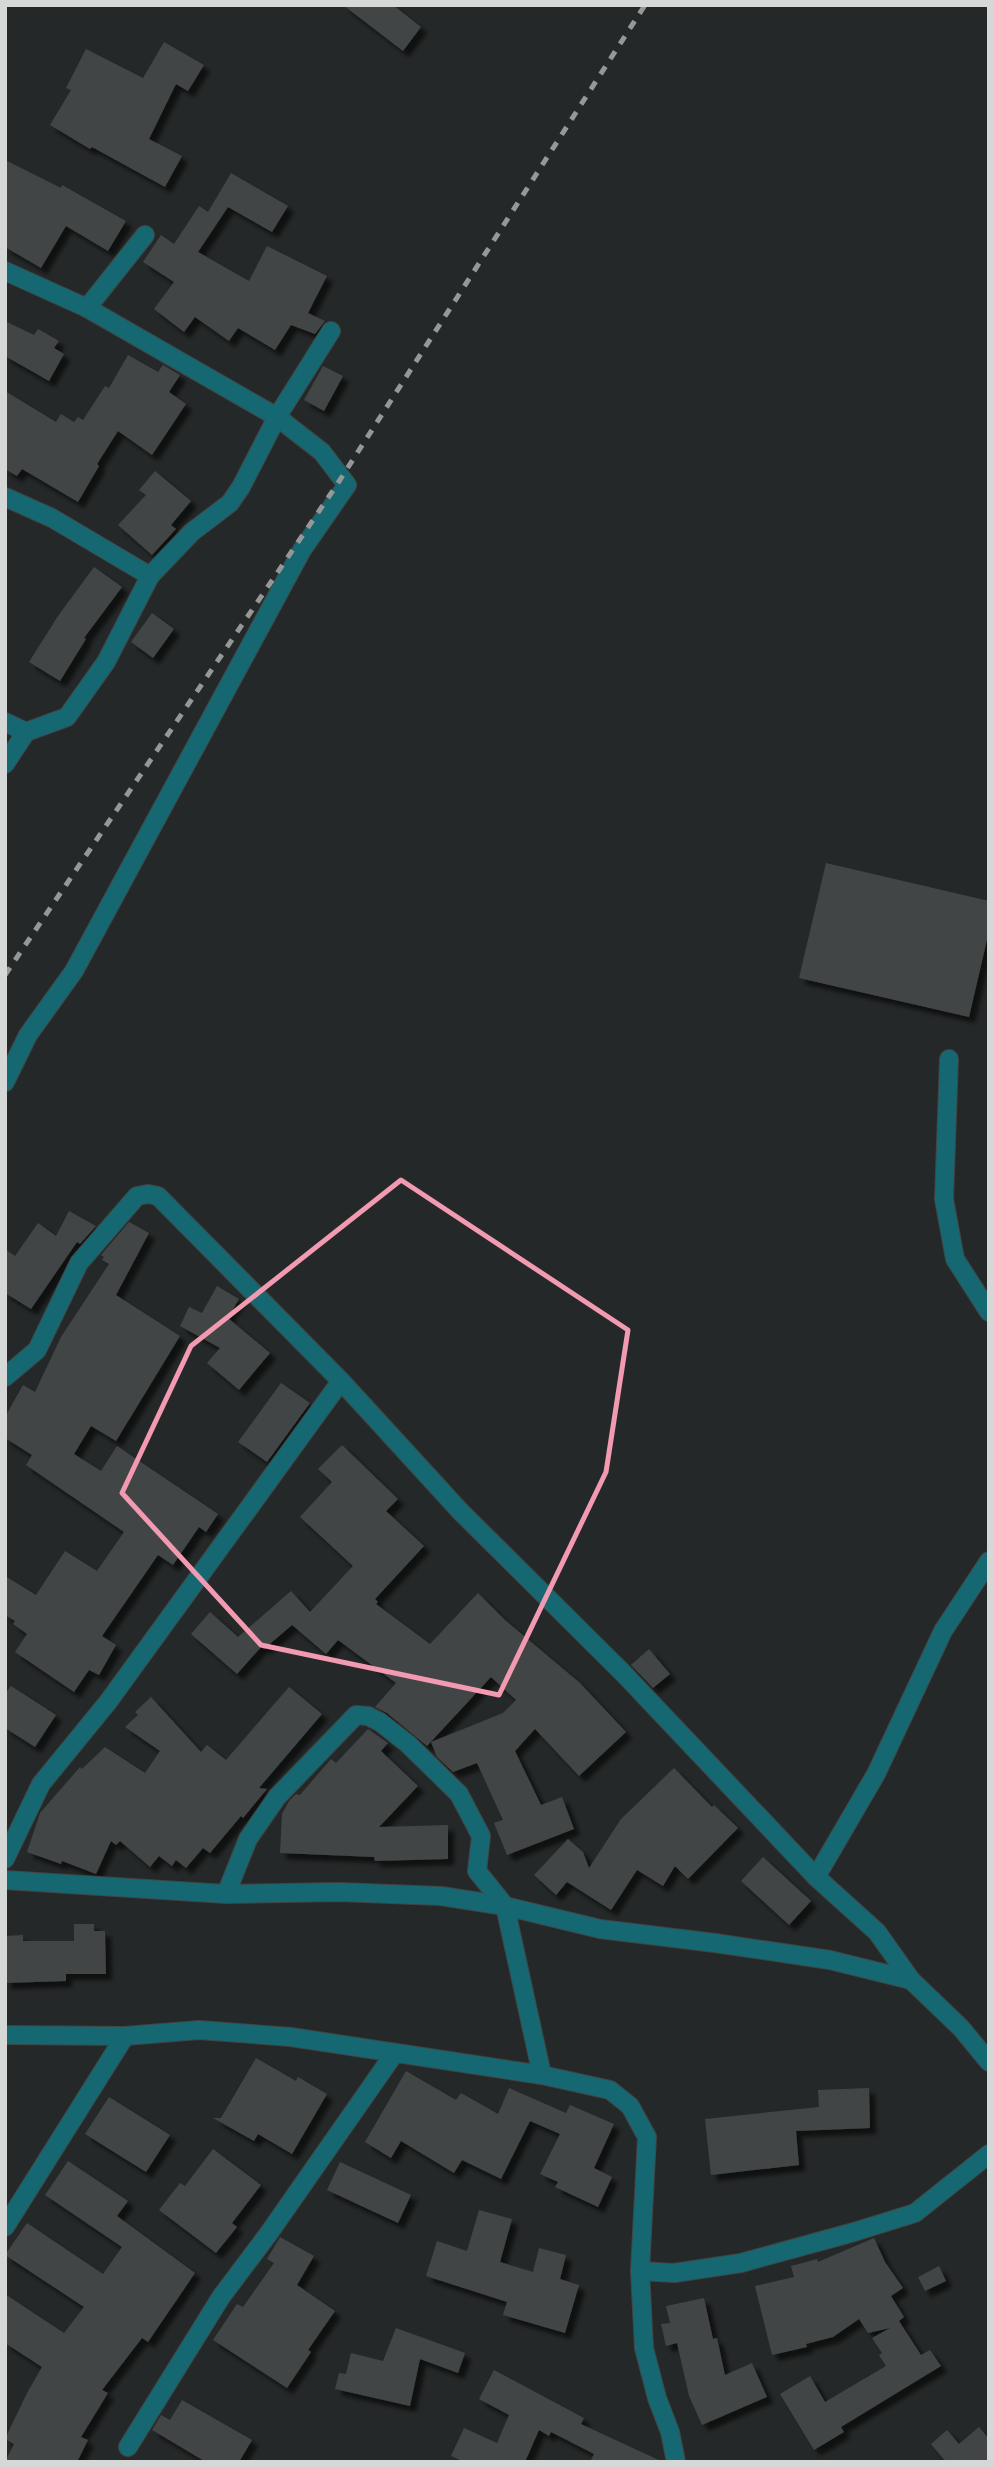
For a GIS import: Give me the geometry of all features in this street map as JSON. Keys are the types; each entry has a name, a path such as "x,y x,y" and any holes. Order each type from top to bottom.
{"street":[{"path":"87,308 145,235"},
{"path":"5,271 87,308 277,417 322,452 346,485 302,550 74,971 28,1035 5,1082"},
{"path":"5,764 26,732 66,718 106,662 150,576 192,533 230,503 277,417 331,331"},
{"path":"5,497 52,518 150,576"},
{"path":"5,722 26,732"},
{"path":"948,1059 944,1199 955,1259 989,1312"},
{"path":"5,1377 37,1350 79,1263 137,1196 158,1196 341,1381 460,1511 624,1674 816,1877 877,1931 911,1980 961,2028 989,2062"},
{"path":"5,1858 41,1784 108,1702 341,1381"},
{"path":"816,1877 876,1774 943,1631 989,1561"},
{"path":"226,1894 248,1839 277,1797 356,1715 368,1716 408,1744 459,1794 481,1836 477,1871 505,1906 541,2075"},
{"path":"5,1880 226,1894 339,1892 441,1896 505,1906 600,1929 715,1942 830,1960 911,1980"},
{"path":"5,2035 125,2036 199,2030 291,2037 541,2075 610,2090 631,2106 647,2137 640,2272 644,2348 657,2398 670,2432 676,2462"},
{"path":"5,2227 125,2036"},
{"path":"128,2447 221,2297 270,2233 394,2054"},
{"path":"640,2272 674,2273 741,2263 915,2213 989,2154"}],"highlighted area":[{"path":"401,1180 628,1330 606,1472 499,1695 261,1645 122,1493 191,1346"}],"building":[{"path":"343,5 393,5 421,27 403,51"},
{"path":"164,42 204,65 188,91 176,84 149,139 182,156 165,187 92,147 90,149 50,125 71,90 66,88 86,49 143,78"},
{"path":"5,160 61,188 62,185 126,221 108,251 66,226 41,268 5,247"},
{"path":"231,173 288,206 272,232 228,207 198,252 249,281 267,246 327,276 308,313 325,321 315,334 291,325 275,350 238,328 229,341 195,317 184,332 154,309 174,282 143,262 161,235 174,244 199,206 208,212"},
{"path":"5,321 34,335 38,329 59,341 54,348 64,354 49,381 5,356"},
{"path":"128,355 158,372 163,365 180,375 169,392 186,404 152,455 118,431 78,502 22,469 17,476 5,469 5,391 56,422 61,414 74,422 78,417 83,420 105,386 109,388"},
{"path":"323,366 343,376 324,411 304,400"},
{"path":"155,471 191,501 171,525 176,529 152,555 118,525 146,495 139,490"},
{"path":"94,567 122,587 84,638 86,639 60,681 29,662"},
{"path":"152,613 174,629 153,658 131,642"},
{"path":"826,863 989,901 989,931 969,1017 799,978"},
{"path":"69,1211 96,1226 80,1244 77,1242 31,1309 5,1293 5,1249 15,1256 38,1223 56,1236"},
{"path":"129,1222 149,1233 116,1295 180,1336 116,1441 91,1426 74,1454 101,1471 117,1446 218,1514 206,1532 199,1527 173,1565 158,1555 102,1636 116,1645 99,1675 89,1670 74,1692 15,1652 27,1634 5,1615 5,1576 36,1595 65,1551 97,1571 124,1532 26,1465 32,1455 5,1438 5,1417 23,1385 35,1392 61,1337 109,1264 102,1260 104,1257 101,1255"},
{"path":"217,1286 239,1299 228,1318 270,1353 239,1390 207,1363 220,1348 180,1326 189,1307 202,1313"},
{"path":"281,1383 310,1403 267,1462 238,1442"},
{"path":"342,1445 398,1499 386,1511 424,1546 375,1599 378,1602 376,1604 430,1644 478,1593 505,1620 580,1683 626,1732 579,1776 535,1729 515,1751 541,1805 562,1797 574,1829 507,1855 494,1823 503,1820 477,1763 453,1772 437,1757 431,1742 503,1713 516,1700 491,1677 427,1746 387,1713 375,1707 396,1683 338,1640 326,1654 292,1625 264,1649 262,1646 237,1674 191,1634 210,1612 238,1637 291,1591 310,1612 353,1566 300,1517 332,1482 318,1469"},
{"path":"649,1649 670,1674 653,1688 631,1665"},
{"path":"11,1686 56,1715 35,1747 5,1728 5,1694"},
{"path":"289,1687 322,1714 259,1788 267,1789 210,1853 203,1848 186,1868 176,1860 172,1866 159,1856 150,1867 120,1841 116,1845 111,1841 96,1874 27,1852 40,1813 80,1767 82,1769 105,1747 145,1773 160,1751 125,1727 138,1715 135,1712 151,1697 201,1752 207,1745 226,1760"},
{"path":"368,1729 388,1743 381,1751 418,1786 379,1827 448,1825 448,1859 375,1861 374,1857 280,1853 282,1814 289,1801 296,1794 300,1795 331,1759 336,1763"},
{"path":"674,1768 712,1807 714,1805 738,1828 688,1879 675,1866 663,1886 637,1870 611,1910 567,1882 556,1895 534,1875 568,1839 583,1852 589,1868 621,1819"},
{"path":"763,1857 811,1901 789,1925 741,1881"},
{"path":"74,1924 94,1924 94,1931 105,1931 106,1974 66,1974 66,1981 5,1983 5,1936 23,1935 23,1941 74,1941"},
{"path":"256,2058 296,2081 298,2077 327,2094 292,2154 258,2134 254,2141 213,2118 221,2118"},
{"path":"406,2071 456,2100 461,2093 498,2114 509,2088 566,2113 570,2105 614,2124 594,2168 612,2177 598,2207 555,2187 558,2182 540,2174 560,2134 530,2121 501,2179 462,2160 454,2173 401,2141 391,2158 365,2142"},
{"path":"869,2088 870,2128 796,2131 799,2165 711,2175 705,2119 819,2107 818,2090"},
{"path":"109,2097 170,2135 146,2172 85,2134"},
{"path":"213,2149 261,2185 232,2223 237,2227 216,2253 159,2210 180,2183 185,2186"},
{"path":"68,2161 128,2201 117,2216 195,2273 148,2342 142,2338 102,2390 108,2393 81,2437 88,2440 77,2462 5,2462 14,2444 5,2439 42,2367 5,2343 5,2294 64,2333 84,2307 5,2255 27,2223 103,2274 122,2247 45,2195"},
{"path":"340,2162 411,2195 398,2223 327,2190"},
{"path":"479,2210 512,2219 500,2262 533,2272 539,2248 566,2255 560,2279 579,2285 565,2333 503,2315 507,2302 426,2276 437,2241 467,2251"},
{"path":"280,2237 314,2256 297,2285 335,2311 308,2350 311,2352 287,2388 213,2340 237,2304 243,2307 274,2263 267,2259"},
{"path":"874,2238 885,2262 903,2288 891,2296 904,2317 899,2321 921,2355 930,2350 941,2366 841,2427 844,2432 814,2450 780,2394 810,2376 825,2402 886,2366 879,2355 882,2353 872,2338 890,2328 868,2333 859,2319 833,2337 806,2344 807,2347 772,2355 755,2286 794,2277 791,2266 817,2259 818,2262"},
{"path":"939,2266 946,2281 925,2291 918,2277"},
{"path":"704,2298 713,2339 717,2338 725,2375 752,2363 767,2397 702,2425 689,2396 677,2343 666,2346 661,2324 670,2323 666,2306"},
{"path":"396,2328 465,2353 458,2373 420,2359 410,2406 335,2389 339,2373 346,2374 351,2353 383,2361"},
{"path":"494,2370 584,2418 581,2424 663,2462 590,2462 594,2454 551,2432 549,2436 539,2430 525,2462 464,2462 451,2456 464,2428 497,2443 509,2415 479,2399"},
{"path":"182,2400 252,2440 239,2462 206,2462 152,2430 161,2415 170,2420"},
{"path":"979,2427 989,2439 989,2462 946,2462 931,2444 947,2430 959,2444"}],"railway":[{"path":"5,975 336,486 645,5"}]}
